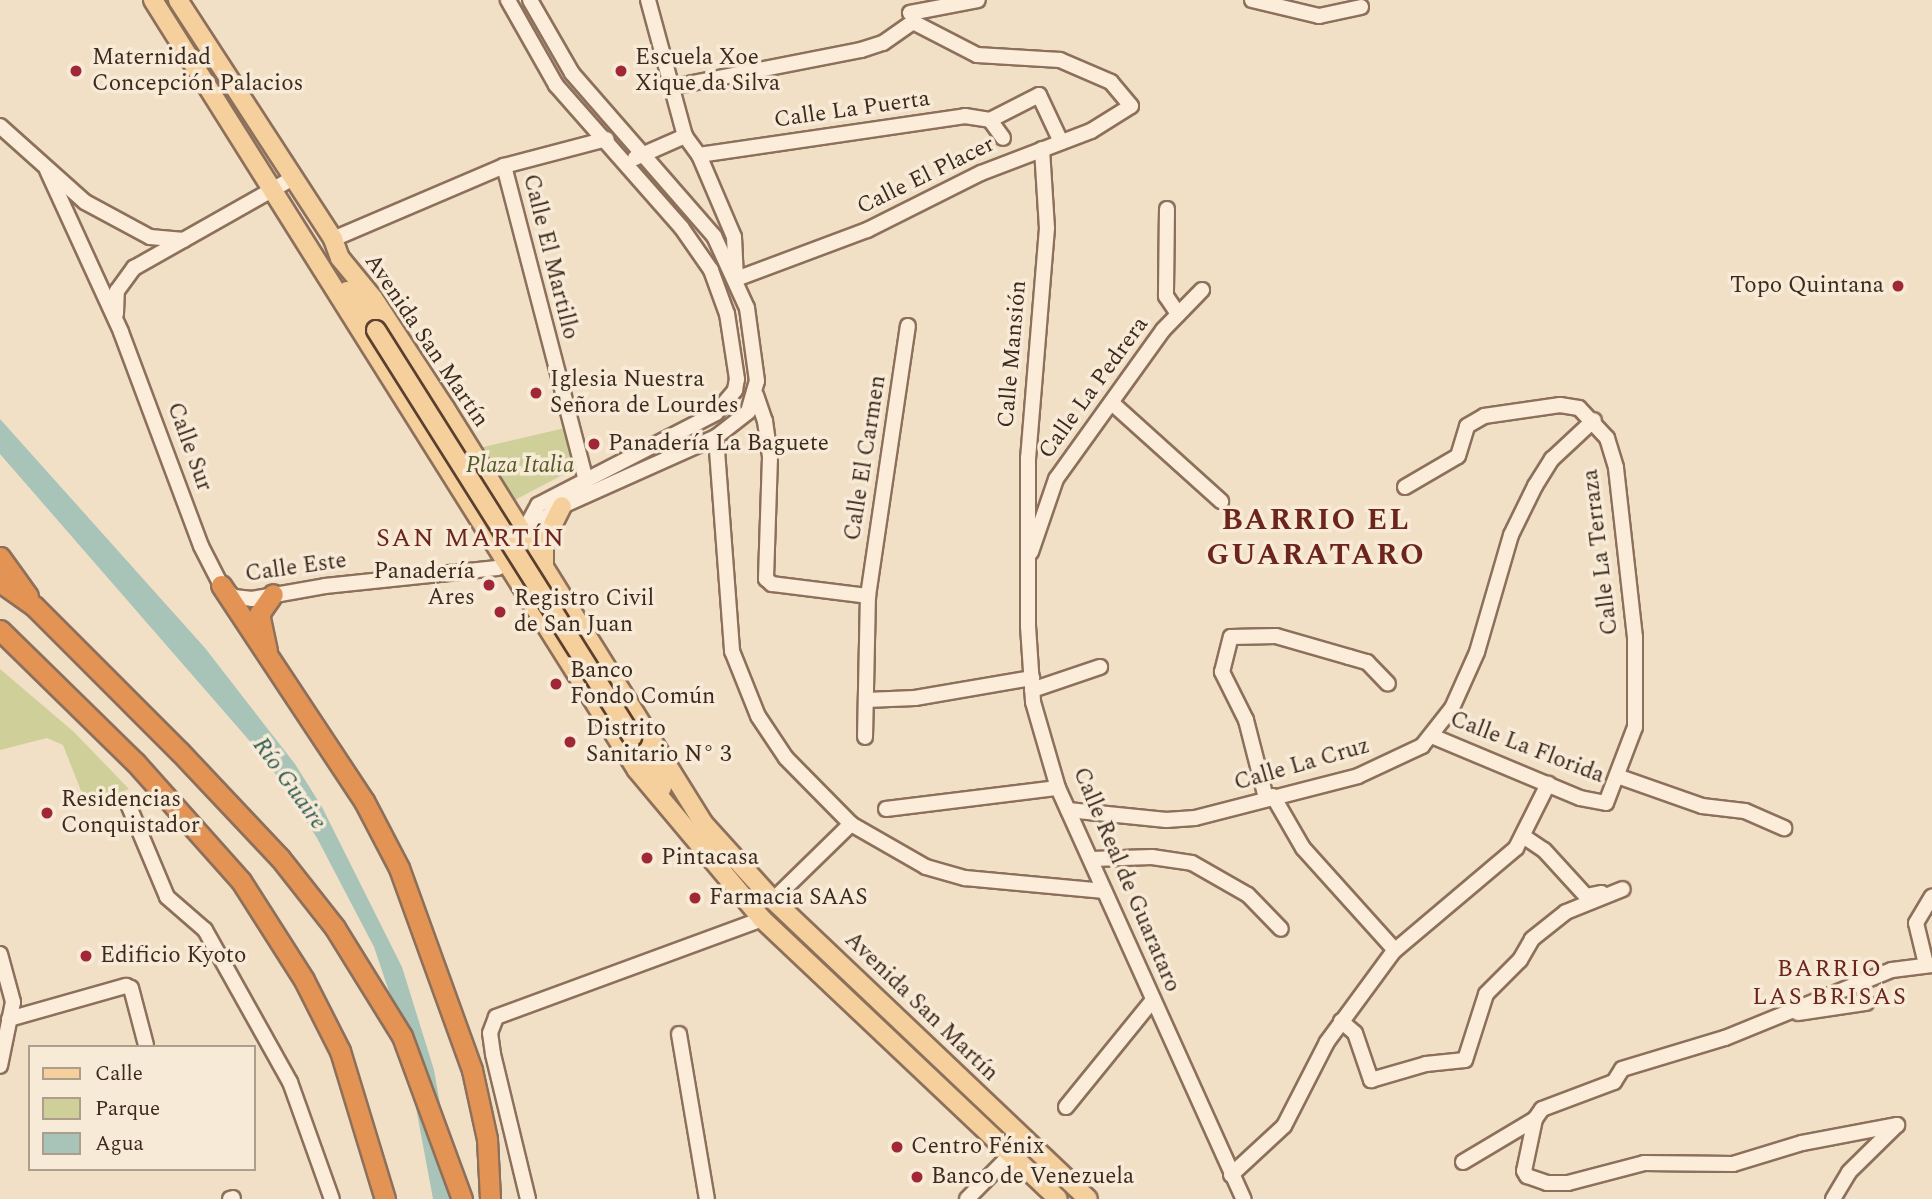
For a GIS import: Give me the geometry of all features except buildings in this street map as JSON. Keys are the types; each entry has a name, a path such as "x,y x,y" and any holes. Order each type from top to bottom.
{"highway":[{"path":"0,557 34,606 252,828 335,928 402,1036 462,1199"},
{"path":"0,582 34,606"},
{"path":"221,585 389,844 453,1011 481,1104 490,1199"},
{"path":"271,662 259,614 273,594"},
{"path":"0,630 135,762 232,871 304,980 353,1087 384,1199"},
{"path":"0,649 79,710"}],"main road":[{"name":"Avenida San Martín","path":"153,0 316,255 636,770 695,844 762,919 1058,1199"},
{"name":"Avenida San Martín","path":"178,0 291,179 333,239 340,258 387,319 696,813 773,900 1088,1199"},
{"path":"316,255 365,312"},
{"path":"340,258 365,312 632,737 695,844"},
{"path":"544,568 544,542 562,506"},
{"path":"645,758 696,813"}],"street":[{"path":"506,564 538,505 716,413 735,390 737,379 727,314 711,270 681,227 602,141 535,55 508,0"},
{"path":"530,0 552,45 622,135 714,236 736,279 754,343 756,395 765,421 770,457 766,579 772,584 868,596"},
{"path":"648,0 685,136 699,155 734,237 736,279"},
{"path":"672,87 861,50 883,43 910,11 978,0"},
{"path":"1252,0 1319,16 1361,7"},
{"name":"Calle El Placer","path":"736,279 867,230 981,173 1091,131 1131,106 1111,82 1060,61 977,55 910,11"},
{"path":"1003,138 990,120 1040,95 1061,142"},
{"name":"Calle La Puerta","path":"699,155 965,116 990,120"},
{"name":"Calle Sur","path":"0,126 85,202 127,227 163,241 185,240"},
{"path":"333,239 504,166 622,135"},
{"path":"622,162 685,136"},
{"name":"Calle Mansión","path":"1027,564 1030,408 1047,228 1042,149"},
{"name":"Calle El Martillo","path":"504,166 586,480"},
{"name":"Calle Sur","path":"47,170 116,323 201,545 221,585"},
{"name":"Calle Sur","path":"116,323 117,291 128,273 291,179"},
{"path":"1167,209 1166,296 1178,314"},
{"name":"Calle La Pedrera","path":"1027,564 1056,479 1178,314 1202,290"},
{"name":"Calle El Carmen","path":"865,737 868,596 908,326"},
{"path":"522,533 562,506 716,437 748,412 756,395"},
{"path":"1112,402 1221,501"},
{"path":"1405,487 1458,456 1467,426 1497,412 1571,406 1594,420"},
{"name":"Calle La Cruz","path":"1068,810 1183,820 1375,770 1409,754 1432,736 1452,708 1477,652 1511,535 1525,505 1552,458 1594,420"},
{"name":"Calle La Terraza","path":"1594,420 1607,438 1616,468 1635,636 1635,727 1606,803"},
{"path":"716,437 732,651 750,698 772,738 812,787 851,824 947,875 1104,891"},
{"name":"Calle Este","path":"221,585 242,600 356,582 477,573 506,564"},
{"name":"Calle Real de Guarataro","path":"1027,564 1032,684 1058,788 1244,1199"},
{"path":"1388,684 1367,662 1276,636 1231,637 1222,672 1246,720 1270,797 1303,848 1395,950"},
{"path":"866,699 915,698 1032,684 1100,667"},
{"name":"Calle La Florida","path":"1432,736 1548,784 1606,803"},
{"path":"1617,776 1702,806 1745,811 1784,828"},
{"path":"1231,1175 1284,1126 1341,1021 1395,950 1496,868 1523,836 1548,784"},
{"path":"886,809 1058,788"},
{"path":"128,804 167,897 205,930 290,1082 332,1199"},
{"path":"773,900 851,824"},
{"path":"1341,1021 1354,1033 1371,1080 1426,1064 1465,1060 1486,994 1520,960 1532,939 1566,912 1618,890 1586,896 1544,850 1523,836"},
{"path":"1091,859 1152,857 1192,863 1248,895 1282,929"},
{"path":"1833,1199 1849,1172 1897,1125 1838,1135 1733,1164 1644,1163 1568,1183 1547,1183 1527,1176 1524,1171 1535,1119 1542,1108 1614,1082 1622,1069 1707,1045 1892,970 1929,965 1916,923 1932,896"},
{"path":"528,1199 493,1054 490,1025 496,1017 762,919"},
{"path":"0,954 12,989 0,1066"},
{"path":"9,1019 126,986 131,988 146,1045"},
{"path":"1066,1107 1153,1000"},
{"path":"1783,1015 1866,1003"},
{"path":"679,1034 707,1199"},
{"path":"1464,1162 1535,1119"},
{"path":"967,1199 1025,1140"}],"green space":[{"name":"Plaza Italia","path":"565,428 576,468 509,503 479,448"},
{"path":"0,669 74,732 129,789 87,806 63,745 47,738 0,750"}],"water":[{"name":"Río Guaire","path":"0,419 205,648 295,764 322,807 402,967 434,1070 457,1199 433,1199 401,1027 374,947 317,838 267,761 0,454"}],"place":[{"name":"Maternidad Concepción Palacios","path":"76,71"},
{"name":"Escuela Xoe Xique da Silva","path":"621,71"},
{"name":"Topo Quintana","path":"1898,286"},
{"name":"Iglesia Nuestra Señora de Lourdes","path":"536,393"},
{"name":"Panadería La Baguete","path":"594,444"},
{"name":"Panadería Ares","path":"489,585"},
{"name":"Registro Civil de San Juan","path":"500,612"},
{"name":"Banco Fondo Común","path":"556,684"},
{"name":"Distrito Sanitario N° 3","path":"570,742"},
{"name":"Residencias Conquistador","path":"47,813"},
{"name":"Pintacasa","path":"647,858"},
{"name":"Farmacia SAAS","path":"695,898"},
{"name":"Edificio Kyoto","path":"86,956"},
{"name":"Centro Fénix","path":"897,1147"},
{"name":"Banco de Venezuela","path":"917,1177"}],"district":[{"name":"BARRIO EL GUARATARO","path":"1316,537"},
{"name":"SAN MARTÍN","path":"471,539"},
{"name":"BARRIO LAS BRISAS","path":"1830,984"}]}
